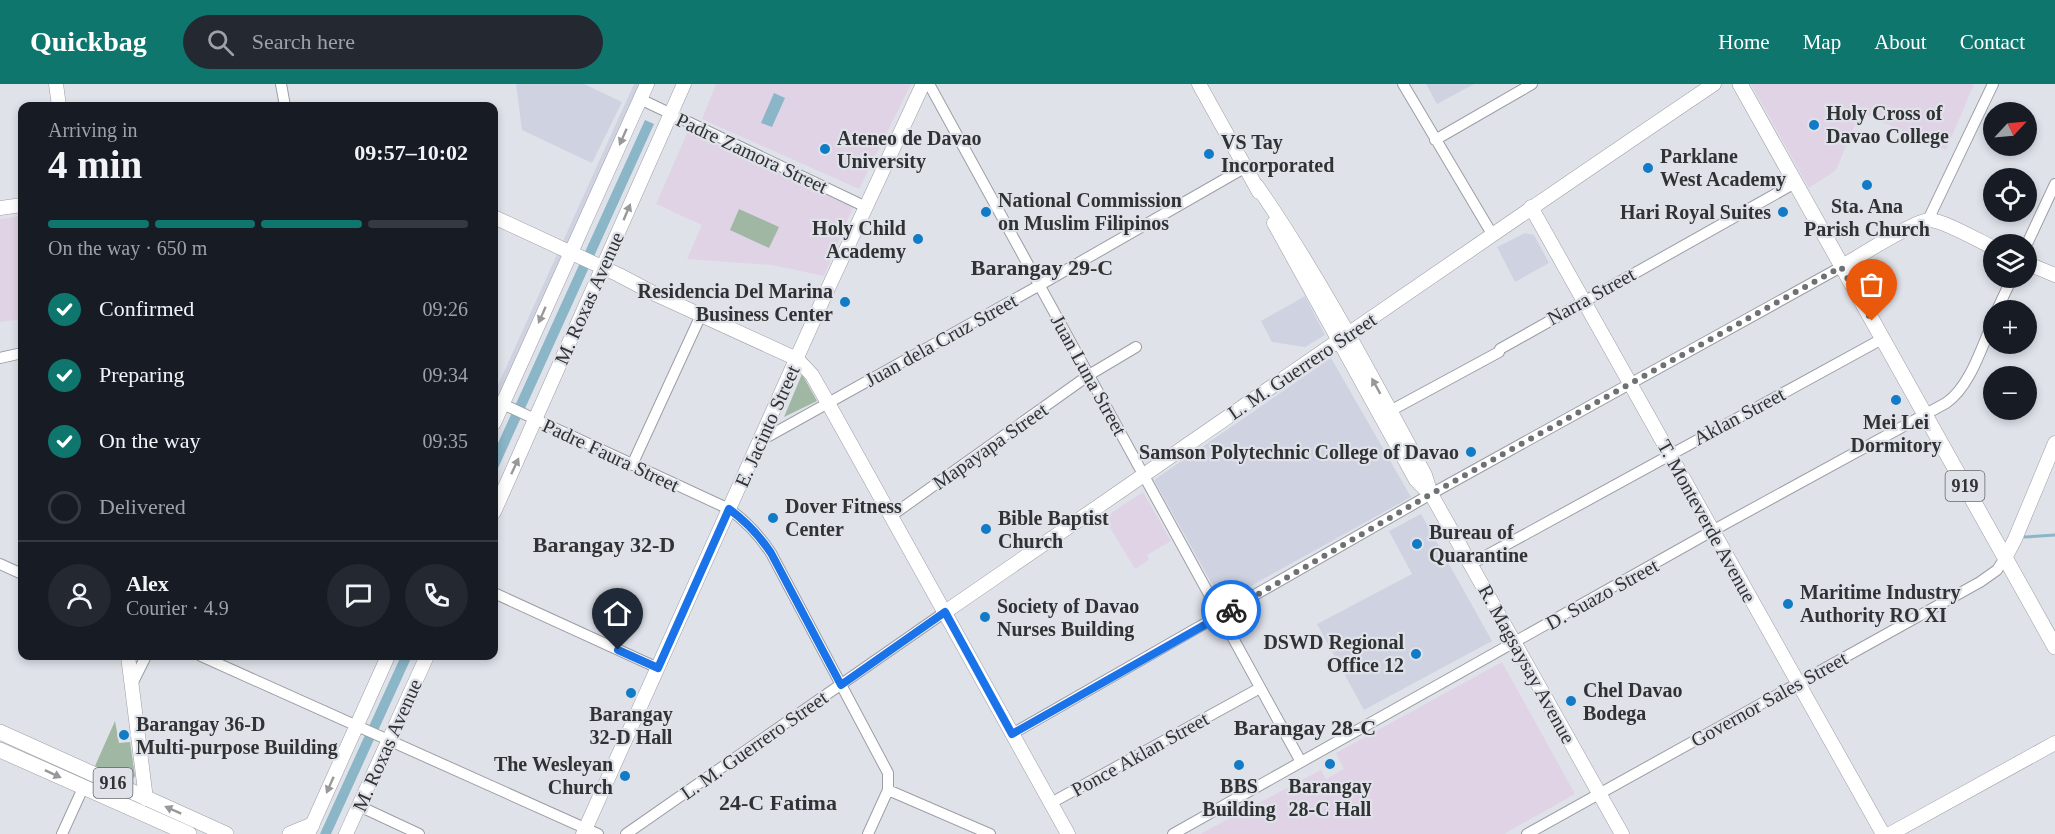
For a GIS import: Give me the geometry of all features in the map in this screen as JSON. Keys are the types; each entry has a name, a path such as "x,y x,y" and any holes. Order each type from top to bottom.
{"main road":[{"name":"919","path":"1740,84 2055,647"},
{"name":"916","path":"0,732 226,834"},
{"name":"916","path":"0,750 189,834"},
{"path":"290,834 310,830"}],"street":[{"path":"56,84 58,102"},
{"path":"281,84 284,102"},
{"name":"M. Roxas Avenue","path":"498,420 513,410 587,260 647,84"},
{"name":"M. Roxas Avenue","path":"498,491 513,410 587,260 670,114 683,84"},
{"name":"E. Jacinto Street","path":"589,832 658,668 923,84"},
{"name":"Juan Luna Street","path":"929,84 1300,762"},
{"name":"R. Magsaysay Avenue","path":"1199,84 1257,186 1289,232 1416,480 1431,494"},
{"path":"1403,84 1492,234"},
{"path":"1435,140 1532,84"},
{"name":"L. M. Guerrero Street","path":"626,834 1531,207 1714,84"},
{"path":"1928,220 1993,84"},
{"name":"Padre Zamora Street","path":"640,99 866,207"},
{"name":"Juan dela Cruz Street","path":"760,441 1246,167"},
{"name":"Narra Street","path":"1390,411 1499,352 1500,349 1583,300 1795,183"},
{"path":"2032,234 2055,184"},
{"path":"0,208 18,206"},
{"name":"T. Monteverde Avenue","path":"1531,207 1883,834"},
{"path":"498,219 797,358 812,375 828,403 1068,834"},
{"path":"1012,734 1431,494 1914,225 1928,220 1944,224 1983,243"},
{"path":"2037,268 2055,276"},
{"path":"632,465 701,315"},
{"name":"R. Magsaysay Avenue","path":"1343,338 1390,411 1425,475 1431,494 1622,834"},
{"name":"Aklan Street","path":"1471,564 1882,339"},
{"name":"D. Suazo Street","path":"1173,834 1952,399 1962,389 1983,343"},
{"name":"Mapayapa Street","path":"891,516 1089,375 1136,347"},
{"path":"0,358 18,354"},
{"name":"Padre Faura Street","path":"513,410 729,509 746,521 771,553 886,769 889,779 888,790"},
{"path":"2006,558 2055,442"},
{"name":"Governor Sales Street","path":"1527,834 1980,582 1997,570 2006,558"},
{"path":"0,564 18,572"},
{"path":"498,595 658,668"},
{"path":"129,660 146,799"},
{"path":"132,684 144,660"},
{"path":"210,660 589,832"},
{"name":"M. Roxas Avenue","path":"310,830 386,660"},
{"name":"M. Roxas Avenue","path":"346,834 425,660"},
{"name":"Ponce Aklan Street","path":"1051,803 1260,688"},
{"path":"1890,834 2055,743"},
{"path":"63,834 82,788"},
{"path":"868,834 888,790 990,834"},
{"path":"359,806 419,834"}],"shaded area":[{"path":"516,84 584,84 622,102 592,163 522,130"},
{"path":"634,84 655,84 510,404 498,399 498,385"},
{"name":"Ateneo de Davao University","path":"716,84 911,84 859,189 702,119"},
{"path":"1426,84 1474,84 1437,104"},
{"name":"Holy Cross of Davao College","path":"1751,84 1974,84 1946,150 1860,112 1836,170 1809,188"},
{"path":"688,131 853,207 824,276 772,265 687,259 702,225 656,204"},
{"path":"18,217 18,320 0,322 0,219"},
{"path":"1525,233 1534,235 1549,263 1515,282 1497,247"},
{"path":"1305,296 1325,335 1305,347 1272,342 1261,321"},
{"path":"1331,358 1411,497 1222,602 1154,480"},
{"path":"1143,492 1171,541 1147,555 1149,560 1135,569 1104,518"},
{"path":"1421,514 1492,641 1364,710 1317,624 1412,574 1389,531"},
{"path":"1502,662 1575,794 1504,834 1200,834 1321,770 1326,779 1344,769 1336,753"}],"green space":[{"path":"739,209 779,227 769,248 730,230"},
{"path":"802,374 817,401 784,417"},
{"path":"115,721 119,743 130,742 135,776 131,781 126,781 95,766"}],"water":[{"path":"774,93 785,98 772,127 761,123"},
{"path":"645,120 654,124 498,468 498,443"},
{"path":"399,660 410,660 331,834 320,834"}],"waterway":[{"path":"2025,537 2055,535"}],"way so far":[{"path":"1231,610 1431,494 1841,267 1872,321"}],"place":[{"name":"Holy Cross of Davao College","path":"1814,125"},
{"name":"Ateneo de Davao University","path":"825,149"},
{"name":"VS Tay Incorporated","path":"1209,154"},
{"name":"Parklane West Academy","path":"1648,168"},
{"name":"Sta. Ana Parish Church","path":"1867,185"},
{"name":"National Commission on Muslim Filipinos","path":"986,212"},
{"name":"Hari Royal Suites","path":"1783,212"},
{"name":"Holy Child Academy","path":"918,239"},
{"name":"Residencia Del Marina Business Center","path":"845,302"},
{"name":"Mei Lei Dormitory","path":"1896,400"},
{"name":"Samson Polytechnic College of Davao","path":"1471,452"},
{"name":"Dover Fitness Center","path":"773,518"},
{"name":"Bible Baptist Church","path":"986,529"},
{"name":"Bureau of Quarantine","path":"1417,544"},
{"name":"Maritime Industry Authority RO XI","path":"1788,604"},
{"name":"Society of Davao Nurses Building","path":"985,617"},
{"name":"DSWD Regional Office 12","path":"1416,654"},
{"name":"Barangay 32-D Hall","path":"631,693"},
{"name":"Chel Davao Bodega","path":"1571,701"},
{"name":"Barangay 36-D Multi-purpose Building","path":"124,735"},
{"name":"Barangay 28-C Hall","path":"1330,764"},
{"name":"BBS Building","path":"1239,765"},
{"name":"The Wesleyan Church","path":"625,776"}],"district":[{"name":"Barangay 29-C","path":"1042,267"},
{"name":"Barangay 32-D","path":"604,544"},
{"name":"Barangay 28-C","path":"1305,727"},
{"name":"24-C Fatima","path":"778,802"}],"route":[{"path":"618,650 658,668 729,509 746,521 771,553 841,685 945,612 1012,734 1231,610"}]}
